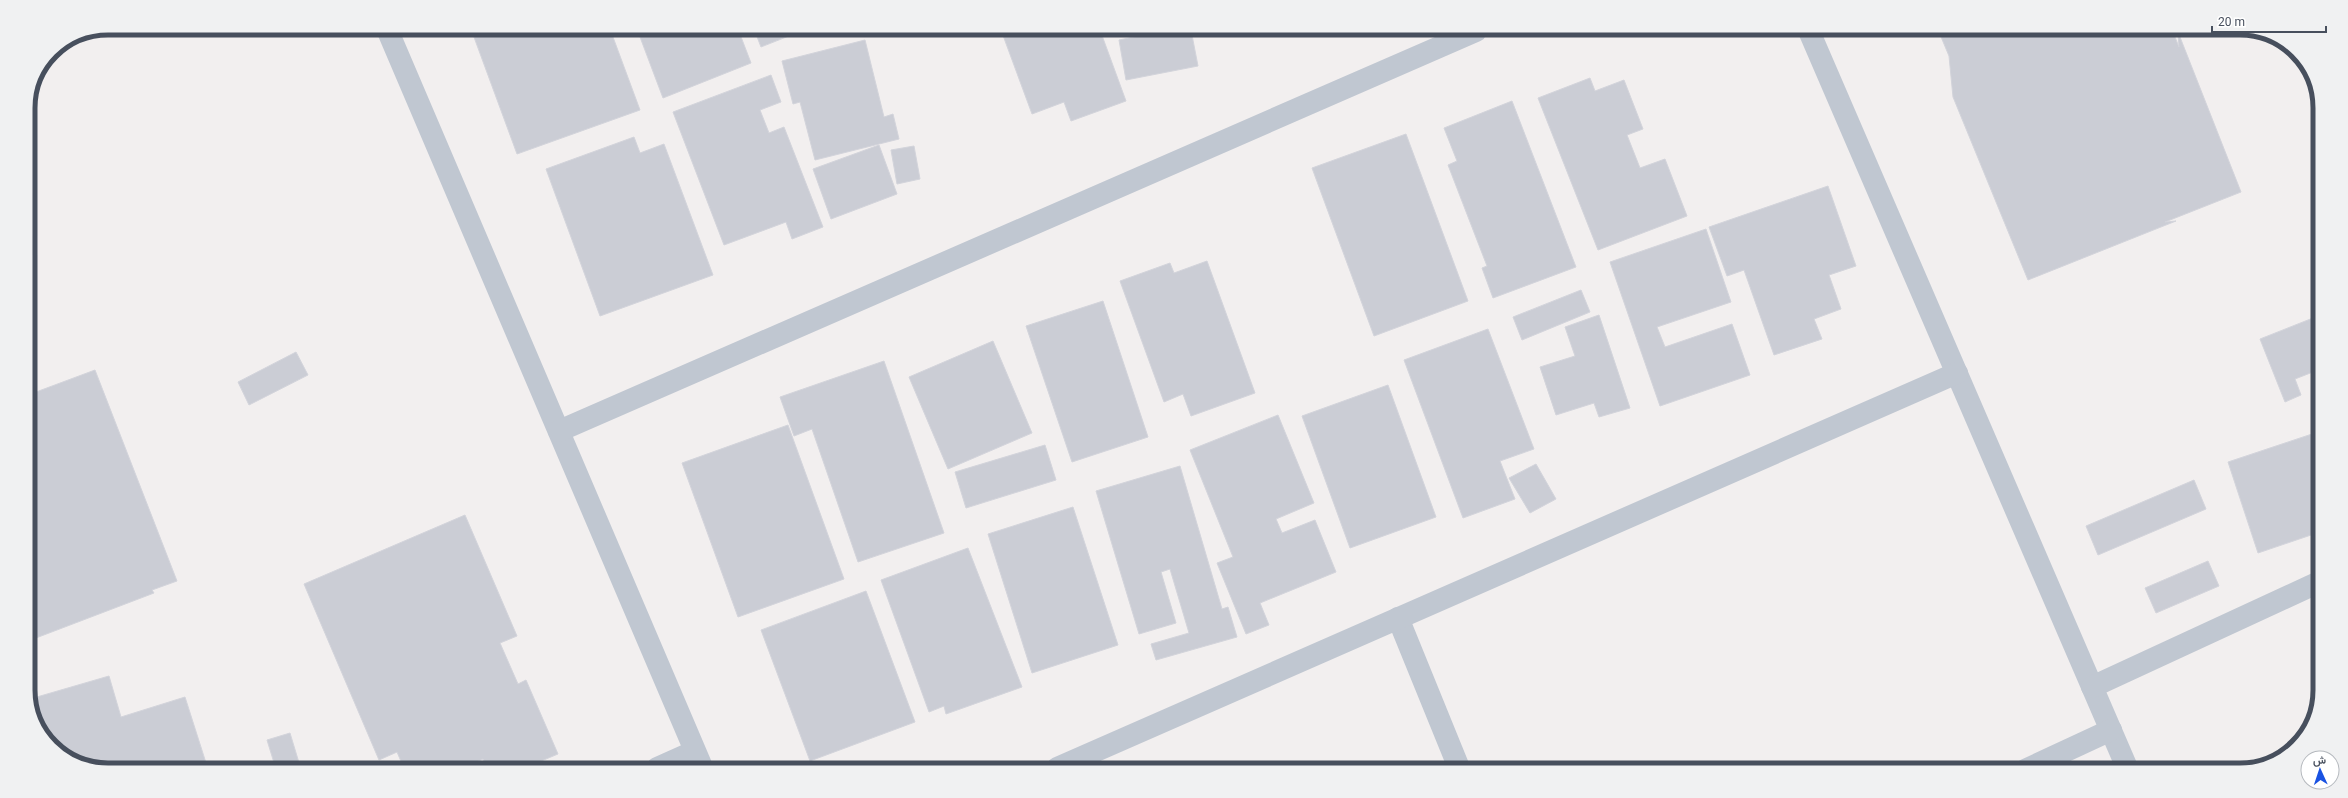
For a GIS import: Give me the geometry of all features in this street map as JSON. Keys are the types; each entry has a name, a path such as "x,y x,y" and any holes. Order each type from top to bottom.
{"street":[{"path":"390,35 698,758"},
{"path":"559,431 1467,35"},
{"path":"1811,35 2125,763"},
{"path":"1068,763 1957,373"},
{"path":"2092,687 2313,585"},
{"path":"1398,618 1457,763"},
{"path":"2040,763 2111,730"}],"lane":[{"path":"675,763 698,758"}],"building":[{"path":"473,35 612,35 640,110 517,154"},
{"path":"639,35 740,35 751,63 663,98"},
{"path":"756,35 791,35 761,47"},
{"path":"1003,35 1102,35 1126,101 1071,121 1064,102 1032,114"},
{"path":"1144,35 1192,35 1198,66 1126,80 1119,40"},
{"path":"1940,35 2174,35 2179,47 2179,35 2241,192 2165,222 2176,221 2028,280 1953,97 1949,56"},
{"path":"865,40 884,117 893,114 899,139 815,160 800,102 793,104 782,61"},
{"path":"771,75 781,102 760,110 769,133 784,127 823,227 792,239 786,222 724,245 673,112"},
{"path":"1590,78 1595,91 1624,80 1643,129 1627,135 1640,168 1665,159 1687,216 1598,250 1538,98"},
{"path":"1512,101 1576,267 1493,298 1482,268 1487,266 1448,165 1457,161 1444,128"},
{"path":"1406,134 1468,301 1374,336 1312,168"},
{"path":"634,137 640,153 664,144 713,275 600,316 546,169"},
{"path":"879,145 897,194 831,219 813,169"},
{"path":"914,146 920,179 897,184 891,150"},
{"path":"1828,186 1856,266 1829,275 1841,309 1814,319 1822,339 1774,355 1744,270 1727,276 1709,227"},
{"path":"1706,229 1731,302 1657,327 1665,347 1732,324 1750,375 1660,406 1610,262"},
{"path":"1207,261 1255,393 1191,416 1183,394 1164,402 1120,281 1170,263 1174,273"},
{"path":"1581,290 1590,312 1522,340 1513,317"},
{"path":"1103,301 1148,437 1072,462 1026,326"},
{"path":"1599,315 1630,408 1599,417 1594,403 1556,415 1540,367 1575,356 1565,327"},
{"path":"2313,318 2313,372 2295,379 2301,395 2285,402 2260,339"},
{"path":"1488,329 1534,449 1500,461 1515,499 1463,518 1404,360"},
{"path":"993,341 1032,433 948,469 909,377"},
{"path":"296,352 308,375 249,405 238,382"},
{"path":"884,361 944,533 858,562 812,429 794,436 780,397"},
{"path":"95,370 177,581 152,590 154,593 35,638 35,392"},
{"path":"1388,385 1436,517 1350,548 1302,416"},
{"path":"1278,415 1314,503 1276,519 1282,533 1315,520 1336,572 1260,603 1269,625 1246,634 1217,563 1233,557 1190,450"},
{"path":"788,425 844,579 738,617 682,463"},
{"path":"2313,434 2313,534 2258,553 2228,462"},
{"path":"1045,445 1056,480 966,508 955,472"},
{"path":"1536,464 1556,499 1530,513 1509,478"},
{"path":"1180,466 1222,609 1228,607 1237,637 1156,660 1151,644 1189,633 1170,569 1161,572 1176,623 1139,634 1096,491"},
{"path":"2194,480 2206,509 2098,555 2086,526"},
{"path":"1073,507 1118,645 1032,673 988,534"},
{"path":"465,515 517,636 500,643 518,684 526,680 558,754 537,763 485,763 483,759 474,763 402,763 397,752 379,760 304,584"},
{"path":"968,548 1022,687 946,714 944,706 929,712 881,580"},
{"path":"2208,561 2219,586 2156,613 2145,588"},
{"path":"866,591 915,722 810,761 761,630"},
{"path":"109,676 121,717 185,697 206,763 108,763 94,762 84,759 67,751 50,735 39,714 35,697"},
{"path":"290,733 299,763 274,763 267,740"}]}
